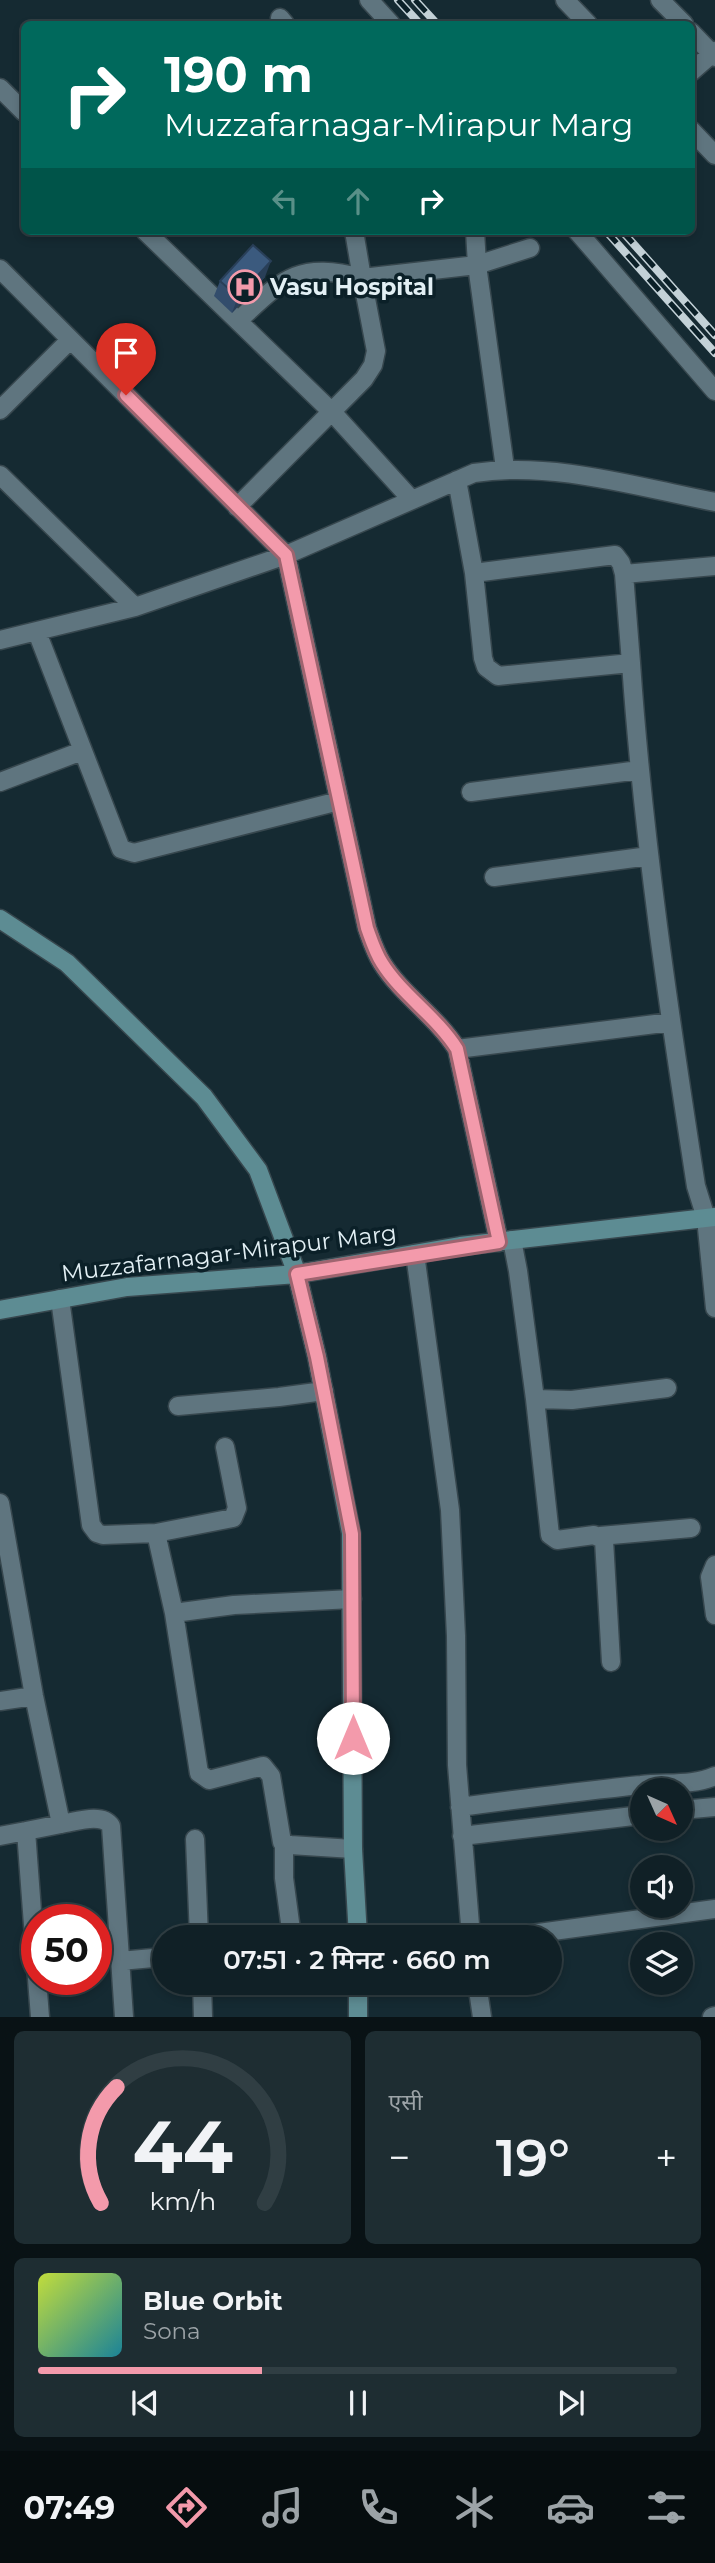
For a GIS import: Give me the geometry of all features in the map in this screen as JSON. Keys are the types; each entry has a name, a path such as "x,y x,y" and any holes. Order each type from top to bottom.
{"main road":[{"path":"0,919 67,963 204,1097 258,1170 297,1274 324,1391 352,1534 354,1849 357,1925"},
{"name":"Muzzafarnagar-Mirapur Marg","path":"0,1310 127,1287 297,1274 505,1241 711,1217"},
{"path":"358,1995 358,2017"}],"street":[{"path":"369,0 388,21"},
{"path":"565,0 585,21"},
{"path":"660,0 681,21"},
{"path":"695,36 714,53 695,69"},
{"path":"0,88 21,109"},
{"path":"695,134 715,155"},
{"path":"149,235 333,413 411,499"},
{"path":"169,235 170,256"},
{"path":"237,506 333,413 364,379 376,358 355,235"},
{"path":"475,235 505,468"},
{"path":"580,235 715,391"},
{"path":"238,321 274,287 298,274 326,271 362,278 477,265 530,248"},
{"path":"0,270 286,555 367,928 375,950 393,978 443,1028 457,1049 505,1241 518,1271 550,1536 557,1540 691,1528"},
{"path":"0,410 70,340"},
{"path":"0,640 135,607 286,555 474,473 505,468 536,469 715,502"},
{"path":"0,475 135,607"},
{"path":"457,480 474,573 483,658 493,674 498,676 631,663"},
{"path":"474,573 610,555 618,558 624,574 639,770 649,856 696,1186 711,1217 715,1308"},
{"path":"624,574 715,566"},
{"path":"37,632 119,845 126,852 152,849 339,801"},
{"path":"0,782 82,751"},
{"path":"471,792 639,770"},
{"path":"494,877 649,856"},
{"path":"457,1049 671,1021"},
{"path":"415,1254 450,1510 460,1807 470,1925"},
{"path":"60,1299 93,1529 103,1535 156,1534 227,1521 236,1515 237,1508 225,1447"},
{"path":"535,1399 572,1400 667,1388"},
{"path":"177,1406 324,1391"},
{"path":"0,1503 34,1696 61,1824"},
{"path":"156,1534 174,1613 199,1773 209,1780 258,1767 267,1769 271,1776 279,1837 284,1843 284,1878 290,1925"},
{"path":"600,1536 604,1540 611,1662"},
{"path":"715,1565 710,1577 715,1615"},
{"path":"174,1613 234,1605 352,1599"},
{"path":"0,1701 34,1696"},
{"path":"460,1807 591,1790 704,1781 715,1776"},
{"path":"693,1809 715,1807"},
{"path":"462,1836 630,1816"},
{"path":"0,1836 102,1818 109,1822 124,2017"},
{"path":"26,1831 31,1904"},
{"path":"195,1839 199,1925"},
{"path":"284,1843 354,1849"},
{"path":"562,1930 715,1909"},
{"path":"120,1961 152,1958"},
{"path":"38,1995 40,2017"},
{"path":"202,1995 203,2017"},
{"path":"479,1995 482,2017"}],"building":[{"path":"253,245 271,261 238,297 220,281"}],"railway":[{"path":"398,0 417,21"},
{"path":"415,0 434,21"},
{"path":"610,235 715,353"},
{"path":"626,235 715,335"}],"place":[{"name":"Vasu Hospital","path":"245,287"}],"route":[{"path":"126,395 286,555 367,928 381,962 393,978 443,1028 457,1049 499,1242 297,1274 317,1357 352,1534 353,1738"}]}
